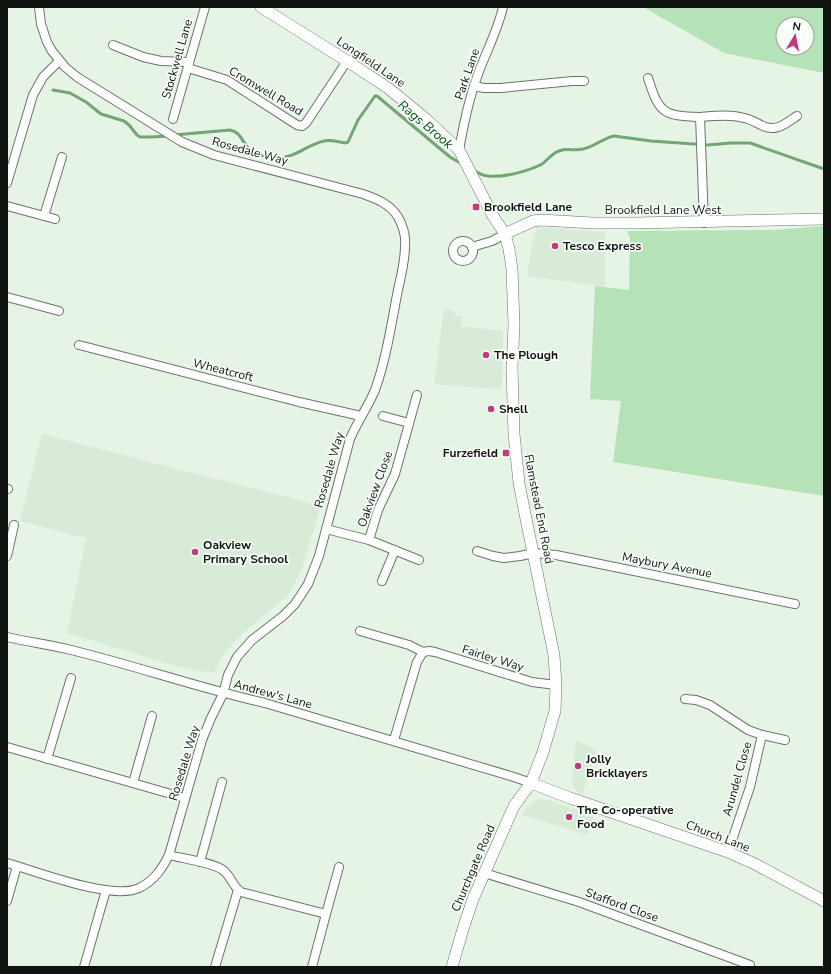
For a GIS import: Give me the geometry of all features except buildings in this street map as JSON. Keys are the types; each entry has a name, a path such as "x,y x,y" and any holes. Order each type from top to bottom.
{"main road":[{"name":"Longfield Lane","path":"261,7 347,61 400,97 461,154"},
{"path":"461,154 493,216 505,234"},
{"name":"Brookfield Lane West","path":"505,234 534,221 541,220 593,223 704,223 824,219"},
{"name":"Flamstead End Road","path":"505,234 512,269 514,326 512,391 514,434 519,484 553,648 556,684 555,711 543,752 531,784"},
{"name":"Church Lane","path":"531,784 728,852 824,901"},
{"name":"Churchgate Road","path":"452,967 468,912 484,873 514,806 531,784"}],"street":[{"name":"Rosedale Way","path":"7,863 73,883 118,891 138,889 155,877 163,867 169,855 202,740 223,694 228,674 237,657 252,640 283,616 295,604 308,584 319,556 350,439 374,392 380,375 404,262 405,237 398,218 385,203 363,194 214,155 182,142 77,77 59,61 49,46 43,32 39,7"},
{"name":"Stockwell Lane","path":"172,119 205,7"},
{"name":"Park Lane","path":"461,154 466,115 474,86 499,22 503,7"},
{"path":"113,44 143,57 161,61 174,61 188,65"},
{"path":"7,184 33,94 44,76 59,61"},
{"name":"Cromwell Road","path":"188,65 227,80 302,126 306,123 347,61"},
{"path":"648,78 655,99 662,108 673,115 700,117 734,116 752,120 762,126 773,129 783,126 797,116"},
{"path":"474,86 494,88 584,81"},
{"path":"700,117 704,223"},
{"path":"44,216 62,157"},
{"path":"7,206 54,219"},
{"path":"472,248 492,241 505,234"},
{"path":"7,297 59,311"},
{"name":"Wheatcroft","path":"79,345 299,402 361,416"},
{"name":"Oakview Close","path":"369,540 378,510 393,479 417,395"},
{"path":"383,416 409,424"},
{"path":"7,556 14,525"},
{"name":"Oakview Close","path":"326,529 369,540 419,560"},
{"path":"382,581 395,550"},
{"path":"477,551 504,558 534,553"},
{"name":"Maybury Avenue","path":"534,553 562,557 795,604"},
{"name":"Fairley Way","path":"360,631 409,645 423,652 435,652 532,682 556,684"},
{"name":"Andrew's Lane","path":"7,637 68,649 182,680 223,694 265,703 394,740 514,777 531,784"},
{"path":"394,740 417,662 423,652"},
{"path":"47,759 72,678"},
{"name":"Arundel Close","path":"685,699 696,700 710,705 743,728 762,735 785,740"},
{"path":"133,783 152,716"},
{"name":"Arundel Close","path":"728,852 750,787 762,735"},
{"path":"7,748 185,798"},
{"path":"200,862 222,782"},
{"path":"169,855 200,862 221,869 230,877 238,890 245,893 326,914"},
{"path":"7,901 17,866"},
{"path":"312,967 339,867"},
{"name":"Stafford Close","path":"484,873 579,902 750,965"},
{"path":"84,967 106,890"},
{"path":"215,967 238,890"}],"shaded area":[{"path":"537,227 605,232 605,287 527,276"},
{"path":"444,309 455,311 455,316 462,316 461,326 503,331 502,385 500,389 434,384"},
{"name":"Oakview Primary School","path":"42,434 321,506 303,565 296,582 287,596 243,633 223,655 214,673 179,667 67,633 86,538 20,521"},
{"path":"576,740 597,750 582,795 572,784"},
{"path":"538,799 547,800 594,815 588,835 521,815 531,803"}],"green space":[{"path":"643,7 824,7 824,73 724,53"},
{"path":"824,226 824,496 613,462 621,401 590,399 595,286 629,290 630,238 627,231 774,230"}],"waterway":[{"name":"Rags Brook","path":"53,90 70,93 86,102 101,114 124,121 140,137 168,136"},
{"name":"Rags Brook","path":"174,135 230,130 237,133 249,149 255,153 268,157 282,158 326,140 345,143 348,142 358,120 375,96 377,96 450,157 462,164"},
{"name":"Rags Brook","path":"474,171 488,176 501,176 516,173 542,164 554,153 559,151 580,150 614,136 651,141 708,145 750,143 824,169"}],"place":[{"name":"Brookfield Lane","path":"476,207"},
{"name":"Tesco Express","path":"555,246"},
{"name":"The Plough","path":"486,355"},
{"name":"Shell","path":"491,409"},
{"name":"Furzefield","path":"506,453"},
{"name":"Oakview Primary School","path":"195,552"},
{"name":"Jolly Bricklayers","path":"578,766"},
{"name":"The Co-operative Food","path":"569,817"}]}
